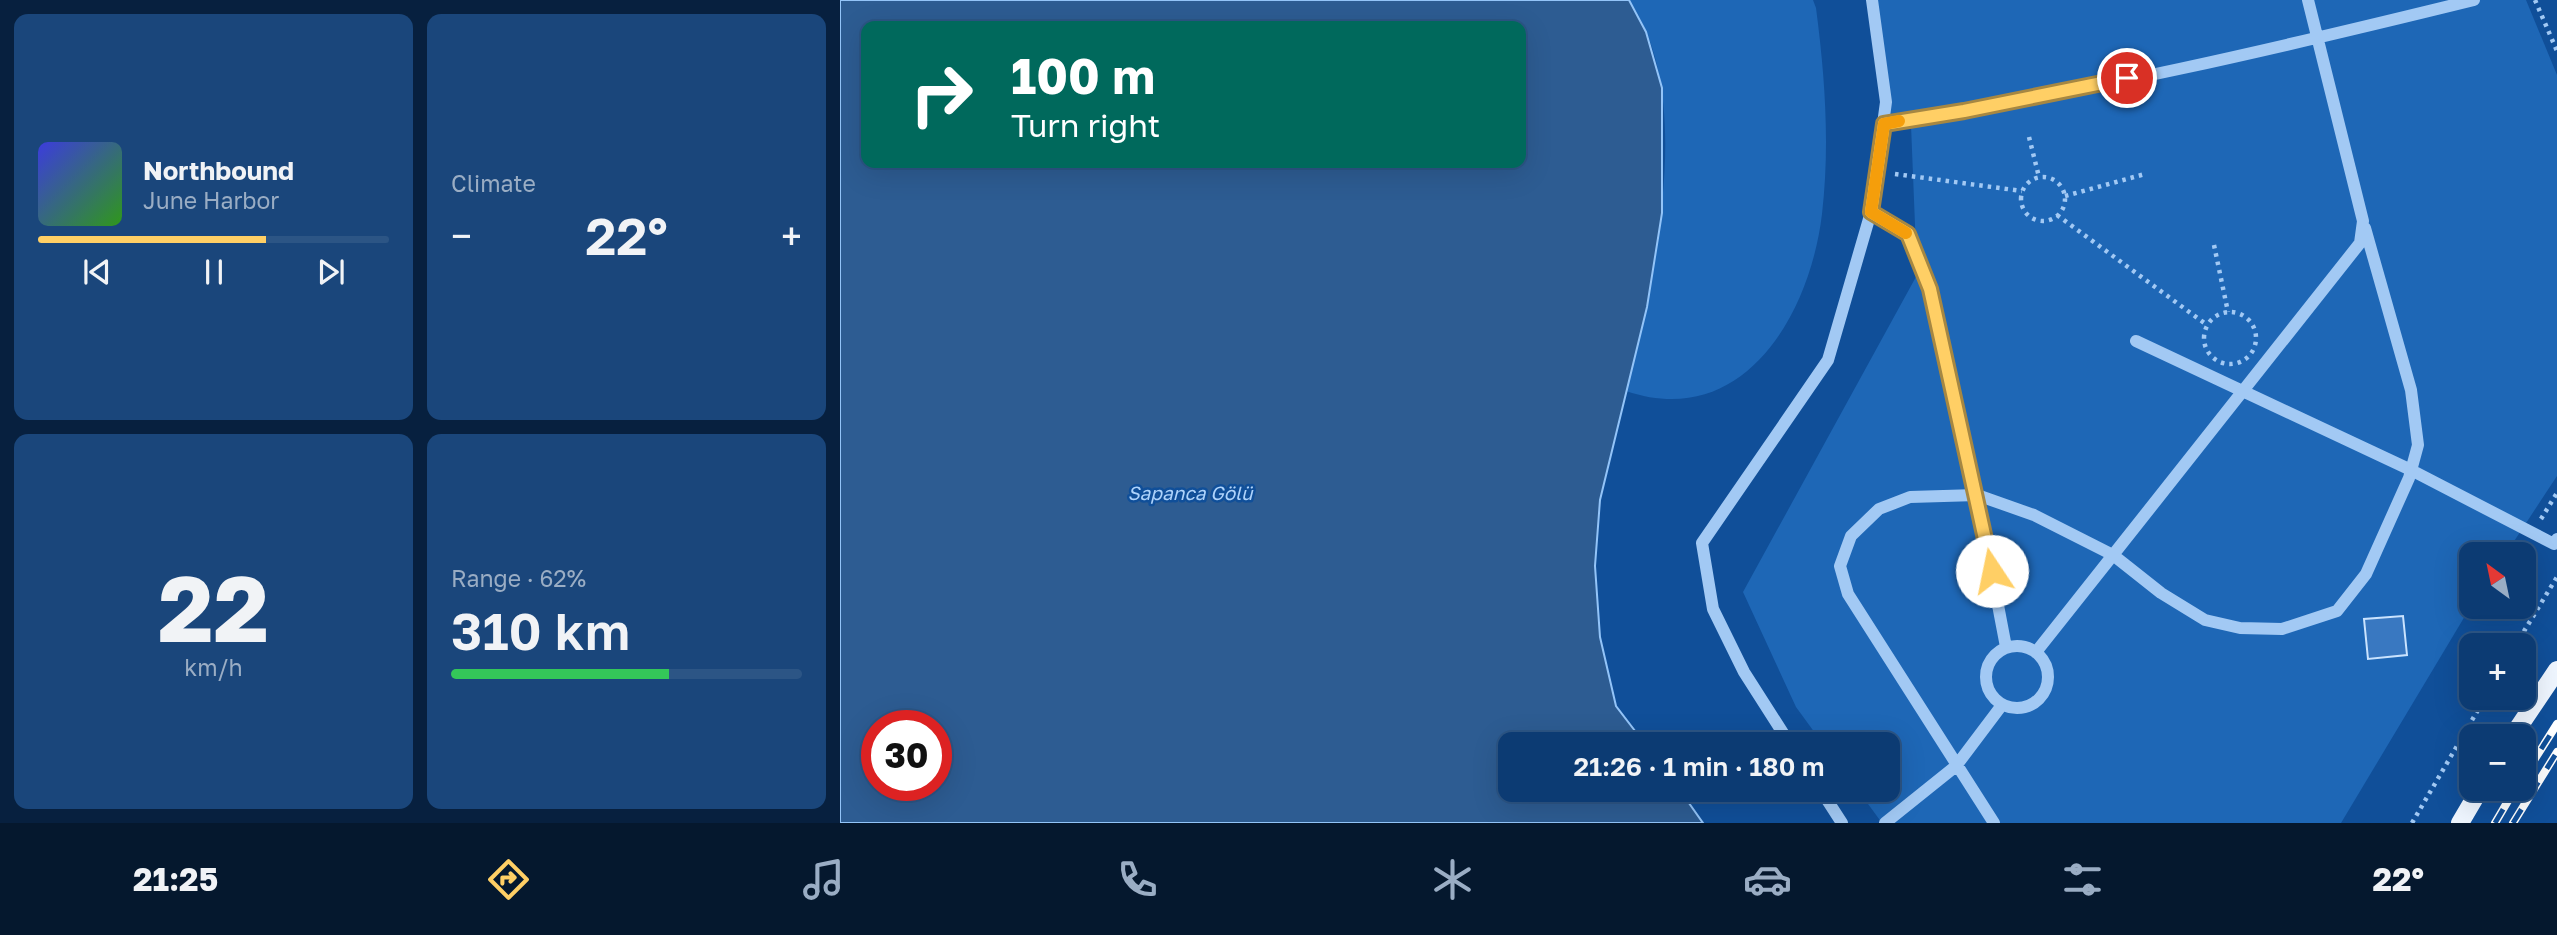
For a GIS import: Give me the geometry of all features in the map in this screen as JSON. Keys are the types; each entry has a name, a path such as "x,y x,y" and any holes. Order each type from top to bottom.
{"main road":[{"path":"2521,724 2557,670"},
{"path":"2460,823 2473,801"}],"street":[{"path":"1782,732 1744,672 1713,609 1702,543 1828,360 1871,212 1884,124 1886,102 1872,0"},
{"path":"1993,823 1848,594 1840,566 1851,536 1879,509 1910,497 1977,495 2034,515 2113,555 2161,593 2205,620 2240,628 2282,629 2337,611 2366,574 2410,470 2418,445 2411,390 2363,221 2308,0"},
{"path":"1884,124 1964,111 2318,39 2474,0"},
{"path":"1871,212 1908,234 1930,289 1977,495 2006,648"},
{"path":"2036,652 2360,243 2363,221"},
{"path":"2136,341 2410,470 2554,544 2557,539"},
{"path":"2017,646 2036,652 2047,668 2048,679 2040,697 2022,707 2002,705 1989,689 1986,680 1991,660 2006,648 2017,646"},
{"path":"1885,823 1956,766 2002,705"},
{"path":"1828,802 1842,823"}],"path":[{"path":"2535,0 2557,51"},
{"path":"2029,137 2039,177"},
{"path":"1877,172 2022,191"},
{"path":"2065,196 2146,174"},
{"path":"2039,177 2059,183 2065,196 2057,215 2045,221 2031,217 2022,206 2022,191 2032,179 2039,177"},
{"path":"2057,215 2207,325"},
{"path":"2214,245 2228,312"},
{"path":"2228,312 2245,316 2255,330 2254,347 2243,361 2227,364 2212,357 2204,342 2207,325 2220,313 2228,312"},
{"path":"2532,533 2557,493"},
{"path":"2523,633 2557,577"},
{"path":"2412,823 2477,710"}],"shaded area":[{"path":"1629,0 1813,0 1816,8 1826,136 1822,214 1815,252 1803,290 1786,325 1763,355 1736,379 1704,394 1668,399 1626,391 1657,245 1665,138 1661,88 1650,41"},
{"path":"1868,0 2526,0 2557,75 2557,476 2514,542 2459,542 2459,620 2463,620 2341,823 1882,823 1867,802 1900,802 1900,732 1814,732 1796,707 1743,592 1917,275 1911,125 1884,124"}],"water":[{"name":"Sapanca Gölü","path":"840,0 1629,0 1646,32 1662,88 1662,213 1647,307 1600,500 1595,566 1600,637 1616,706 1636,732 1498,732 1498,802 1688,802 1703,823 840,823"}],"building":[{"path":"2403,616 2407,655 2368,659 2364,619"}],"railway":[{"path":"2536,757 2557,724"},
{"path":"2513,823 2557,752"},
{"path":"2495,823 2508,801"}],"slow traffic":[{"path":"1899,121 1884,124 1871,212 1906,233"}],"route":[{"path":"1992,571 1930,289 1908,234 1871,212 1884,124 1964,111 2127,78"}]}
